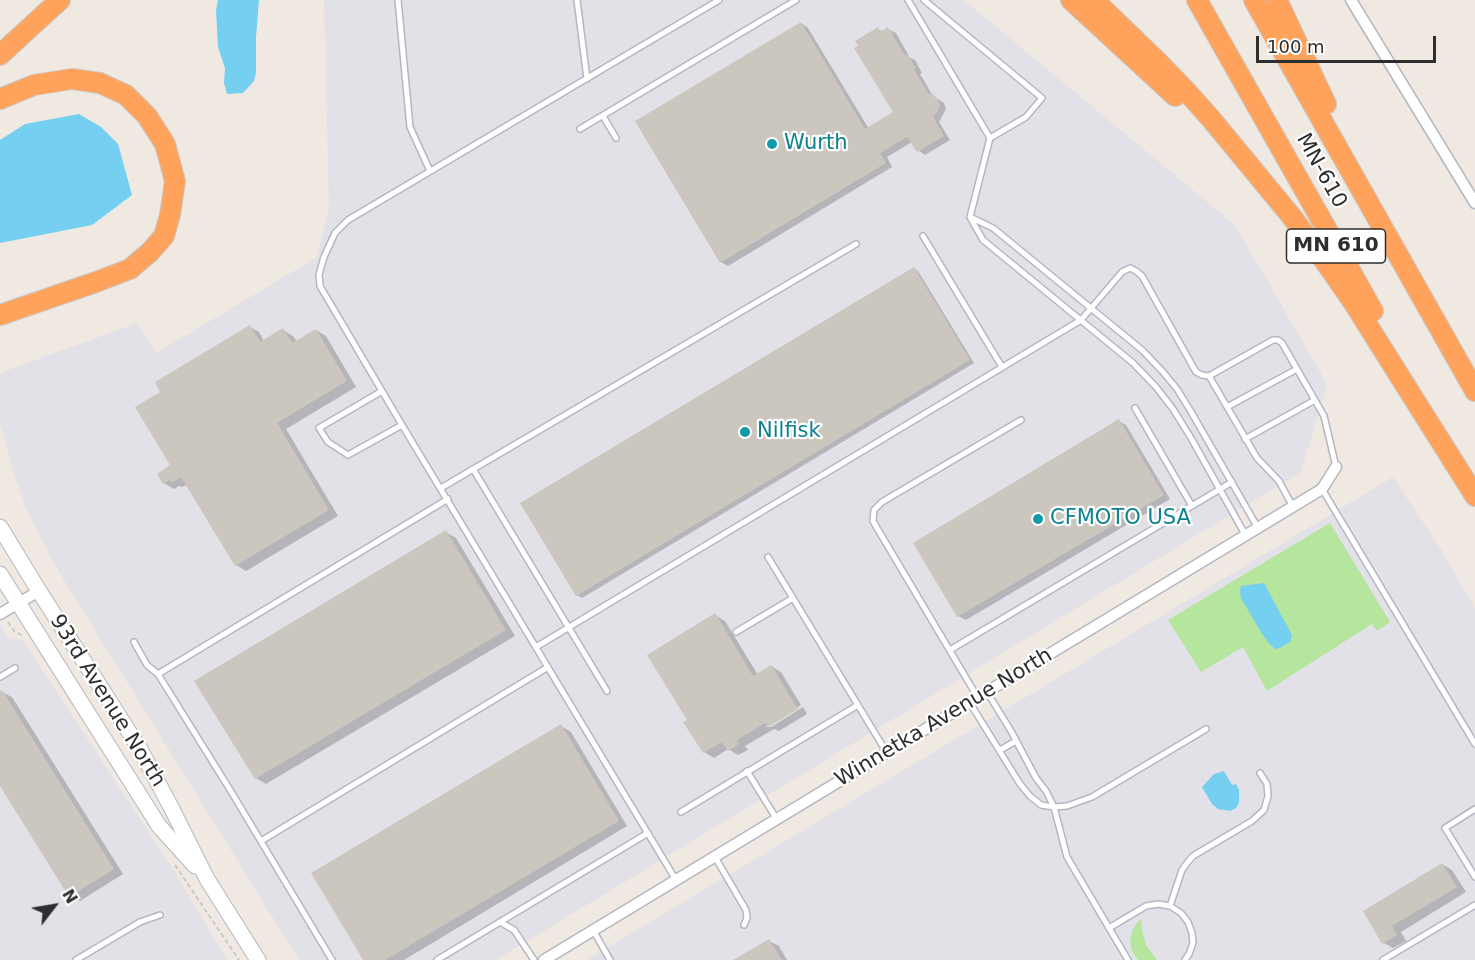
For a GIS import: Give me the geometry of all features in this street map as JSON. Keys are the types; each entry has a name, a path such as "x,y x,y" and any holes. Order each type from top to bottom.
{"highway":[{"path":"0,55 60,0"},
{"path":"1071,0 1178,99 1272,193"},
{"path":"1094,0 1181,85 1292,217 1331,270 1475,496"},
{"name":"MN-610","path":"1197,0 1475,491"},
{"name":"MN-610","path":"1254,0 1475,391"},
{"path":"1277,0 1330,113 1366,181 1397,253"},
{"path":"0,99 34,85 72,79 100,83 126,95 147,116 165,144 175,182 164,236 130,269 0,315"}],"street":[{"path":"1351,0 1475,203"},
{"name":"Winnetka Avenue North","path":"544,960 562,955 593,930 1322,489 1336,467"},
{"name":"93rd Avenue North","path":"0,526 140,749 207,879 258,960"},
{"name":"93rd Avenue North","path":"0,574 159,826 207,879"},
{"path":"0,614 39,591"}],"lane":[{"path":"398,0 410,128 430,171"},
{"path":"577,0 587,78"},
{"path":"676,880 402,425 320,286 319,275 335,233 348,220 719,0"},
{"path":"580,129 796,0"},
{"path":"908,0 990,138 970,217 983,240 1133,363 1156,387 1173,409 1245,536"},
{"path":"924,0 1042,98 1026,117 990,138"},
{"path":"603,116 616,138"},
{"path":"970,217 993,228 1142,350 1177,389 1258,528"},
{"path":"923,236 1002,367"},
{"path":"441,488 856,244"},
{"path":"536,647 1081,320 1122,272 1130,268 1142,276 1196,372 1202,375 1209,376 1273,340 1282,343 1324,416 1336,467"},
{"path":"1227,407 1297,369"},
{"path":"1209,376 1257,458 1279,481 1293,507"},
{"path":"382,391 319,428 328,442 348,455 402,425"},
{"path":"1245,439 1315,400"},
{"path":"1135,408 1192,506"},
{"path":"1021,420 882,502 874,510 873,521 978,697 1000,750 1020,784 1041,805 1054,807 1080,803 1206,729"},
{"path":"473,469 607,691"},
{"path":"950,650 1232,482"},
{"path":"1322,489 1475,744"},
{"path":"158,674 448,499"},
{"path":"768,557 887,753"},
{"path":"736,632 793,598"},
{"path":"134,642 147,665 158,674 332,960"},
{"path":"261,841 548,667"},
{"path":"0,677 15,668"},
{"path":"978,697 1016,741 1036,778 1046,791 1054,807 1067,857 1128,960"},
{"path":"681,812 858,705"},
{"path":"1000,750 1016,741"},
{"path":"747,771 777,819"},
{"path":"1170,906 1186,863 1193,856 1252,821 1264,810 1268,796 1267,784 1260,773"},
{"path":"1475,809 1445,828 1475,877"},
{"path":"437,960 648,833"},
{"path":"715,857 746,910 747,918 744,925"},
{"path":"1109,928 1146,906 1158,904 1170,906 1184,917 1192,933 1192,944 1185,960"},
{"path":"1383,960 1475,905"},
{"path":"76,960 140,922 160,915"},
{"path":"500,922 514,930 534,960"},
{"path":"593,930 610,960"}],"shaded area":[{"path":"324,0 964,0 1235,225 1327,384 1301,472 496,960 299,960 59,572 27,511 0,423 0,373 137,323 156,353 316,258 329,210"},
{"path":"1393,477 1442,551 1475,608 1475,960 587,960"},
{"path":"0,624 8,638 22,640 29,650 173,869 227,960 0,960"}],"green space":[{"path":"1330,523 1390,622 1377,631 1372,624 1267,691 1243,647 1201,672 1168,620"},
{"path":"1142,919 1141,926 1146,945 1157,960 1138,960 1131,948 1132,932"}],"water":[{"path":"218,0 259,0 256,72 254,81 243,93 227,94 224,83 225,68 218,47 216,10"},
{"path":"79,114 101,127 118,144 132,195 92,225 0,243 0,140 25,124"},
{"path":"1264,583 1292,635 1290,642 1280,648 1275,649 1268,642 1241,598 1241,586"},
{"path":"1224,771 1232,785 1236,784 1239,790 1239,803 1230,811 1218,809 1212,804 1202,787 1214,774"}],"building":[{"name":"Wurth","path":"801,22 865,129 893,112 854,48 858,46 855,41 878,27 880,32 888,27 905,56 907,54 916,68 914,69 928,93 933,94 938,100 940,105 933,117 944,136 917,152 907,137 880,153 886,163 720,263 635,121"},
{"name":"Nilfisk","path":"914,267 970,360 576,596 520,503"},
{"path":"250,325 260,342 283,328 292,343 316,329 347,381 277,423 329,510 235,566 181,477 171,483 170,480 163,484 157,474 170,465 135,407 160,392 155,382"},
{"name":"CFMOTO USA","path":"1119,419 1164,495 957,617 913,543"},
{"path":"446,530 506,630 255,779 194,681"},
{"path":"715,613 753,676 771,665 798,709 768,727 765,723 737,740 739,744 728,751 722,742 703,753 683,722 687,720 647,655"},
{"path":"2,690 114,869 69,897 0,786 0,691"},
{"path":"561,724 619,821 385,960 363,960 311,873"},
{"path":"1442,863 1457,887 1392,926 1397,935 1382,944 1363,911"},
{"path":"769,939 782,960 733,960"}],"place":[{"name":"Wurth","path":"772,144"},
{"name":"Nilfisk","path":"745,432"},
{"name":"CFMOTO USA","path":"1038,519"}]}
